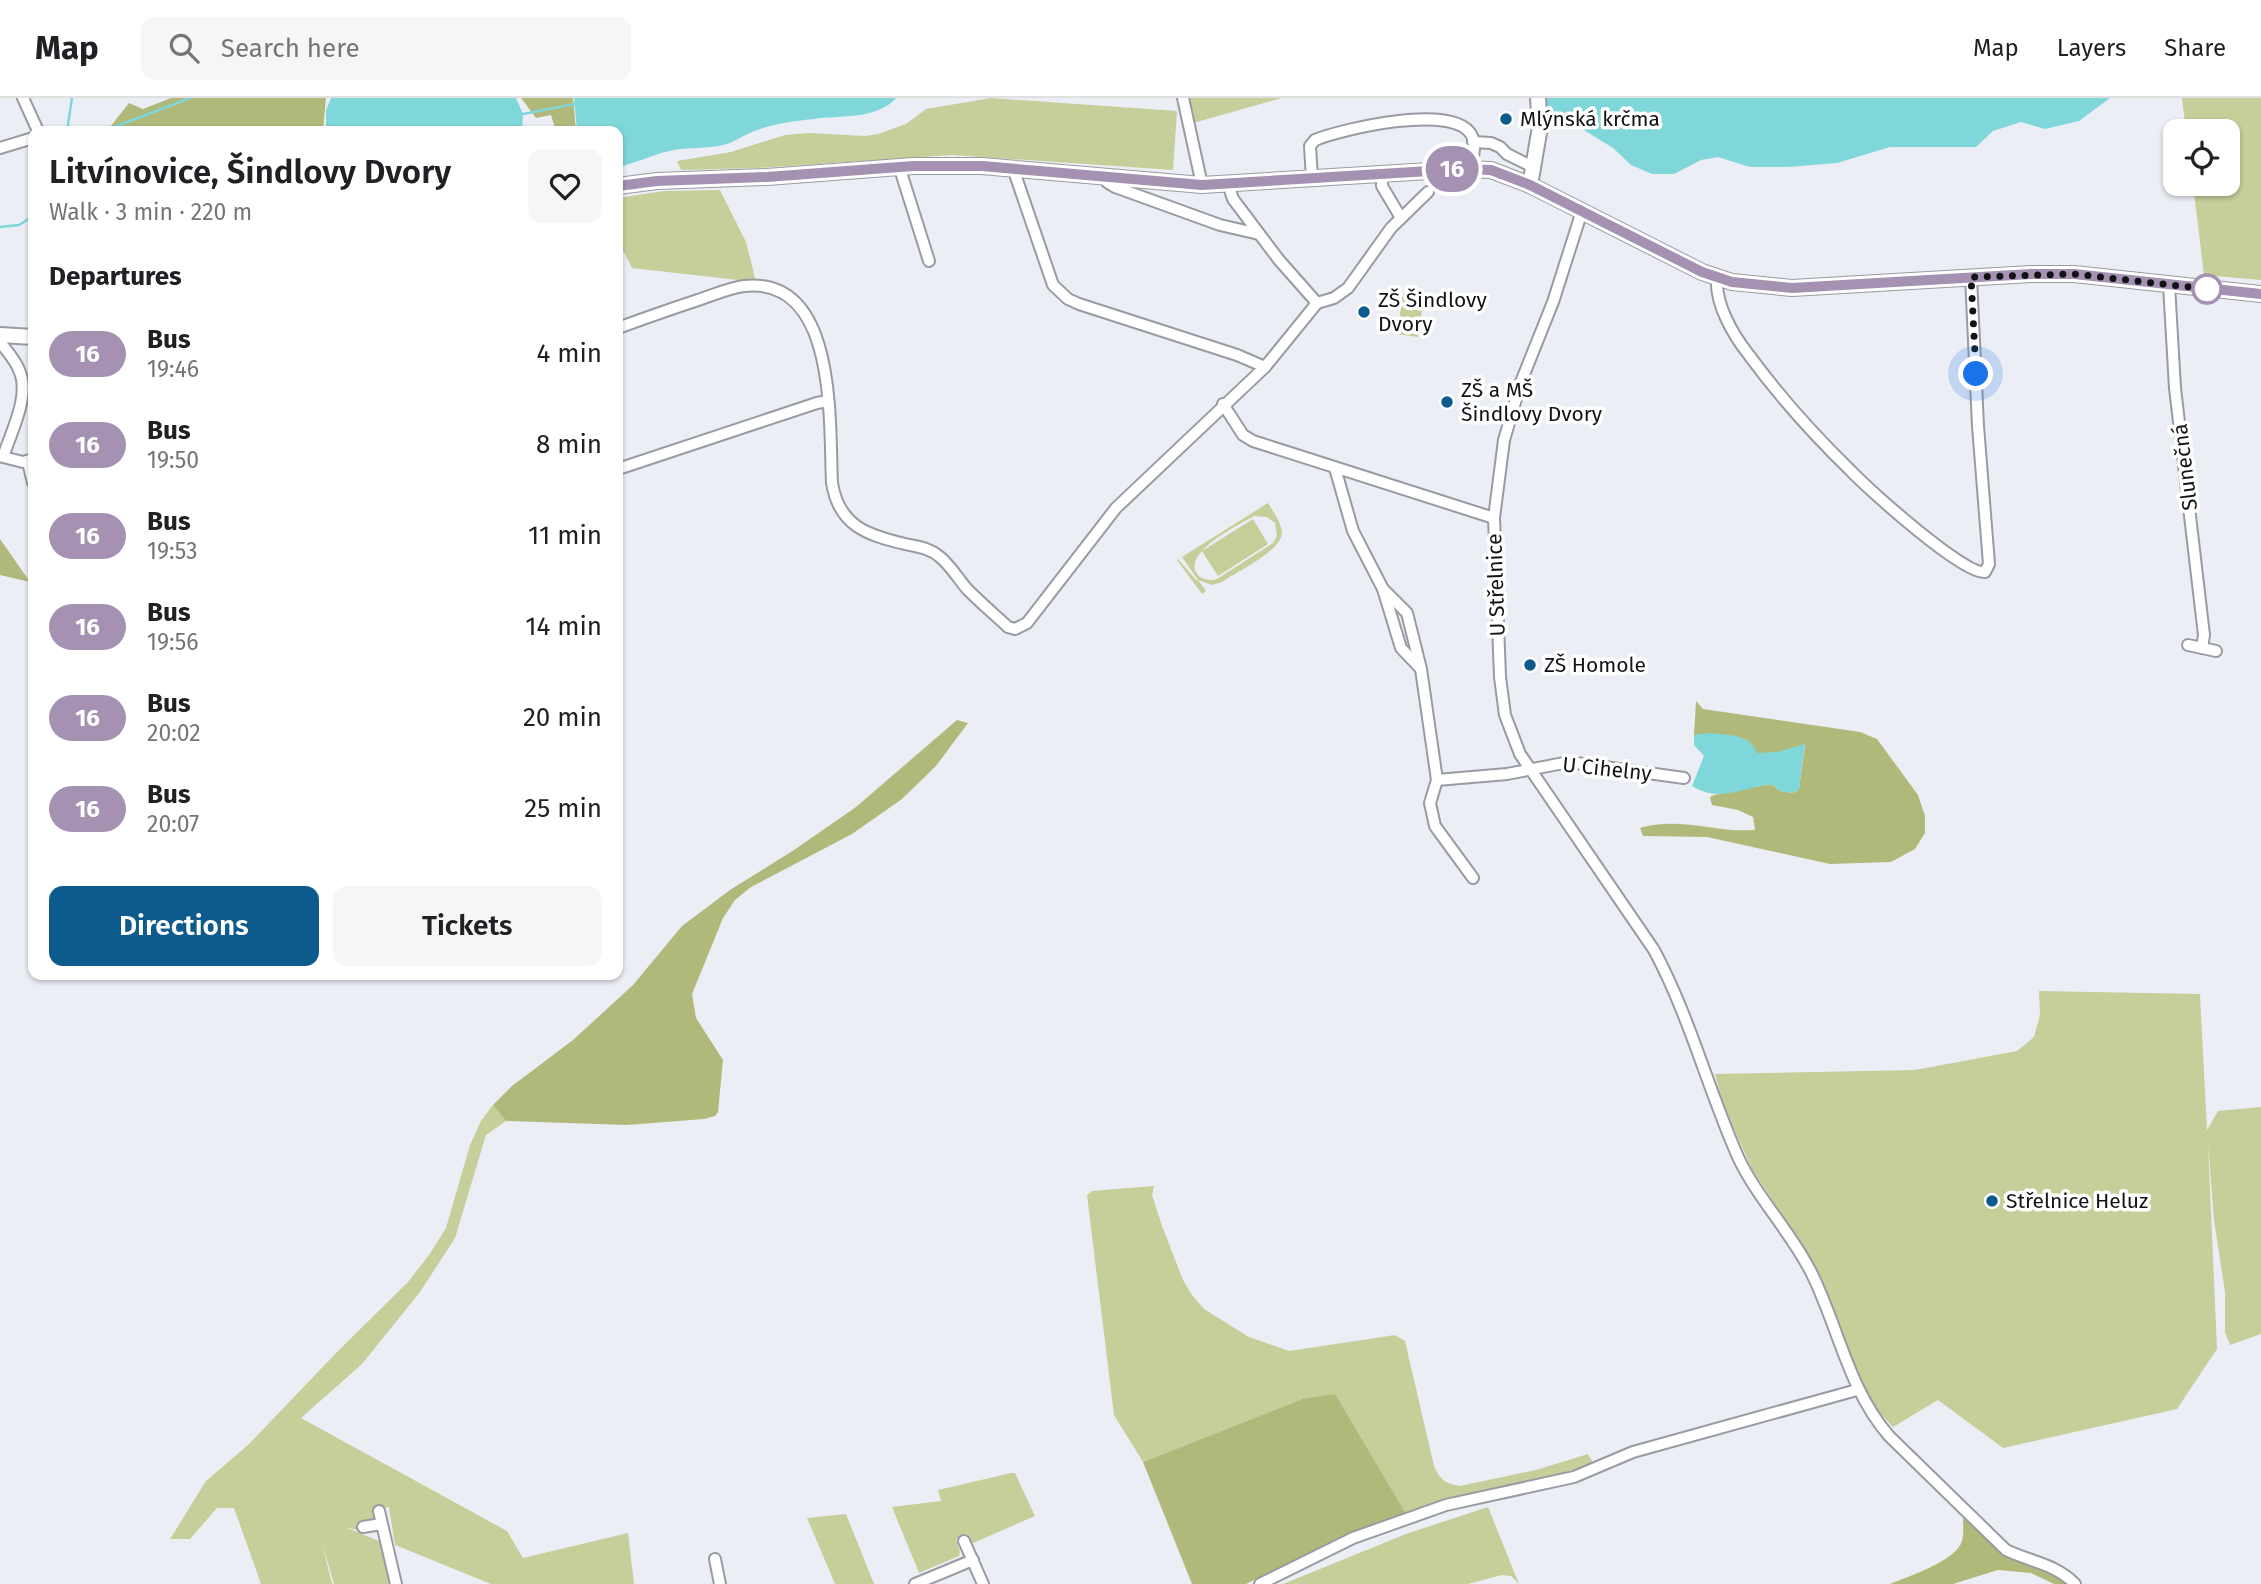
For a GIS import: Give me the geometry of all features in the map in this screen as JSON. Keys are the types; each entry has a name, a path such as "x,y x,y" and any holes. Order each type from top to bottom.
{"street":[{"path":"23,98 36,126"},
{"path":"1183,98 1202,185"},
{"path":"1530,185 1540,127 1538,98"},
{"path":"1312,179 1310,146 1315,141 1419,118 1461,126 1472,137 1470,169"},
{"path":"0,148 28,140"},
{"path":"1473,142 1491,143 1535,168"},
{"path":"899,166 929,261"},
{"path":"623,185 899,166 1016,168 1202,185 1491,170 1530,185 1717,278 1760,286 1792,288 1971,277 2074,274 2261,294"},
{"path":"1016,168 1016,177 1049,275 1059,293 1079,304 1237,355 1265,367"},
{"path":"1382,174 1382,186 1401,218"},
{"path":"1103,175 1107,182 1115,187 1220,225 1259,234"},
{"path":"1228,184 1233,199 1259,234 1317,303"},
{"path":"623,326 744,286 771,287 788,294 806,313 821,354 828,401 834,496 854,526 866,533 928,549 941,558 1008,628 1015,629 1027,623 1116,508 1265,367 1317,303 1334,298 1348,288 1391,228 1428,192"},
{"path":"1494,518 1498,475 1509,421 1583,211"},
{"path":"1717,278 1717,291 1731,327 1748,355 1784,399 1851,471 1922,534 1967,568 1979,573 1985,572 1989,564 1978,426 1971,277"},
{"name":"Slunečná","path":"2169,285 2175,388 2204,635 2202,648"},
{"path":"0,335 28,337"},
{"path":"0,341 20,372 23,387 21,404 3,457 18,462 28,461"},
{"path":"623,467 817,402 828,401"},
{"name":"U Střelnice","path":"1223,404 1244,435 1253,441 1494,518 1502,696 1513,737 1531,770 1654,950 1670,979 1705,1076 1740,1160 1811,1272 1843,1347 1857,1390 1875,1421 2006,1550 2030,1562 2058,1569 2075,1584"},
{"path":"1335,468 1353,531 1383,589 1401,648 1421,669"},
{"path":"1383,589 1407,613 1421,669 1437,780 1430,803 1434,826 1473,878"},
{"path":"2188,645 2216,651"},
{"name":"U Cihelny","path":"1531,770 1569,762 1684,778"},
{"path":"1437,780 1531,770"},
{"path":"1260,1584 1353,1538 1446,1505 1574,1476 1633,1452 1857,1390"},
{"path":"379,1511 396,1584"},
{"path":"363,1527 382,1524"},
{"path":"964,1541 983,1584"},
{"path":"715,1559 720,1584"},
{"path":"915,1584 973,1560"}],"green space":[{"path":"171,98 326,98 323,126 111,126 129,103 143,109"},
{"path":"521,98 573,98 576,126 554,126 551,115 536,118"},
{"path":"991,98 1177,111 1173,170 952,155 758,168 681,170 677,161 731,152 785,135 878,134 906,124 926,109"},
{"path":"1187,98 1282,98 1193,123"},
{"path":"2182,98 2261,98 2261,280 2204,275 2194,196 2240,196 2240,119 2185,119"},
{"path":"720,190 746,242 756,282 632,268 623,250 623,197 664,191"},
{"path":"1403,294 1424,297 1418,337 1397,334"},
{"path":"1268,503 1281,526 1280,540 1267,554 1222,582 1212,585 1198,580 1182,557","holes":["1254,516 1267,517 1275,523 1277,536 1273,543 1217,579 1206,580 1197,574 1197,557 1204,548"]},
{"path":"1253,519 1268,544 1218,576 1202,551"},
{"path":"0,539 28,582 0,575"},
{"path":"1178,559 1206,591 1202,594"},
{"path":"1696,701 1703,709 1860,732 1877,739 1918,795 1925,816 1925,833 1915,849 1891,862 1830,864 1707,837 1643,836 1640,828 1669,824 1755,830 1753,817 1738,810 1712,805 1710,797 1771,784 1780,791 1793,793 1799,789 1805,745 1762,754 1711,736 1694,735"},
{"path":"957,720 968,723 936,766 902,799 852,834 751,887 735,900 723,918 692,994 696,1018 723,1060 718,1112 715,1116 627,1125 506,1121 493,1105 512,1086 573,1040 633,985 682,926 730,890 856,807"},
{"name":"Střelnice Heluz","path":"2039,991 2200,994 2207,1130 2218,1111 2261,1107 2261,1334 2230,1345 2225,1332 2225,1292 2214,1220 2208,1143 2217,1349 2177,1409 2003,1448 1938,1400 1893,1427 1873,1405 1857,1374 1820,1281 1794,1233 1752,1169 1723,1105 1715,1074 1915,1070 2017,1051 2034,1037 2040,1015"},
{"path":"493,1105 506,1121 486,1135 455,1238 420,1292 362,1364 301,1418 507,1531 523,1558 628,1533 634,1584 491,1584 395,1545 389,1507 378,1509 375,1518 362,1522 365,1532 345,1527 379,1541 390,1584 334,1584 322,1543 332,1584 261,1584 234,1508 217,1508 190,1539 170,1539 206,1481 248,1445 408,1282 429,1255 446,1228 470,1145 481,1121"},
{"path":"1154,1186 1152,1195 1162,1226 1183,1280 1192,1295 1204,1309 1249,1337 1289,1351 1395,1335 1405,1341 1434,1466 1441,1478 1450,1484 1460,1486 1536,1470 1588,1454 1593,1463 1406,1514 1302,1399 1143,1462 1114,1415 1087,1195 1092,1191"},
{"path":"1335,1394 1406,1514 1340,1537 1246,1584 1192,1584 1143,1462 1302,1399"},
{"path":"1015,1473 1035,1516 973,1543 967,1534 961,1534 962,1536 956,1539 959,1556 919,1573 892,1507 941,1501 938,1490"},
{"path":"1488,1507 1519,1584 1511,1576 1502,1575 1468,1584 1283,1584 1406,1534"},
{"path":"846,1514 874,1584 835,1584 807,1518"},
{"path":"1963,1518 2000,1551 2049,1570 2066,1584 2054,1584 2031,1573 1998,1570 1953,1584 1890,1584 1931,1567 1951,1555 1962,1541"}],"water":[{"path":"331,98 516,98 523,114 522,126 326,126 326,110"},
{"path":"574,98 896,98 889,105 871,113 777,124 727,144 667,151 623,166 623,126 577,126"},
{"path":"1546,98 2110,98 2079,121 2045,129 2021,122 1993,131 1976,147 1890,147 1837,163 1788,167 1750,167 1718,157 1701,160 1674,174 1652,174 1631,165 1613,148 1571,122 1548,117"},
{"path":"1707,733 1744,738 1754,746 1757,753 1777,752 1805,744 1799,789 1793,793 1780,791 1771,784 1721,794 1702,791 1692,786 1704,756 1694,745 1694,735"}],"waterway":[{"path":"68,126 72,98"},
{"path":"117,126 190,98"},
{"path":"523,114 575,104"},
{"path":"0,227 19,225 28,219"}],"bus line":[{"name":"16","path":"623,185 899,166 982,166 1202,185 1462,169 1491,170 1530,185 1702,272 1732,282 1792,288 2031,274 2074,274 2261,294"}],"place":[{"name":"Mlýnská krčma","path":"1506,119"},
{"name":"ZŠ Šindlovy Dvory","path":"1364,312"},
{"name":"ZŠ a MŠ Šindlovy Dvory","path":"1447,402"},
{"name":"ZŠ Homole","path":"1530,665"},
{"name":"Střelnice Heluz","path":"1992,1201"}],"route":[{"path":"1976,374 1971,277 2074,274 2207,289"}]}
